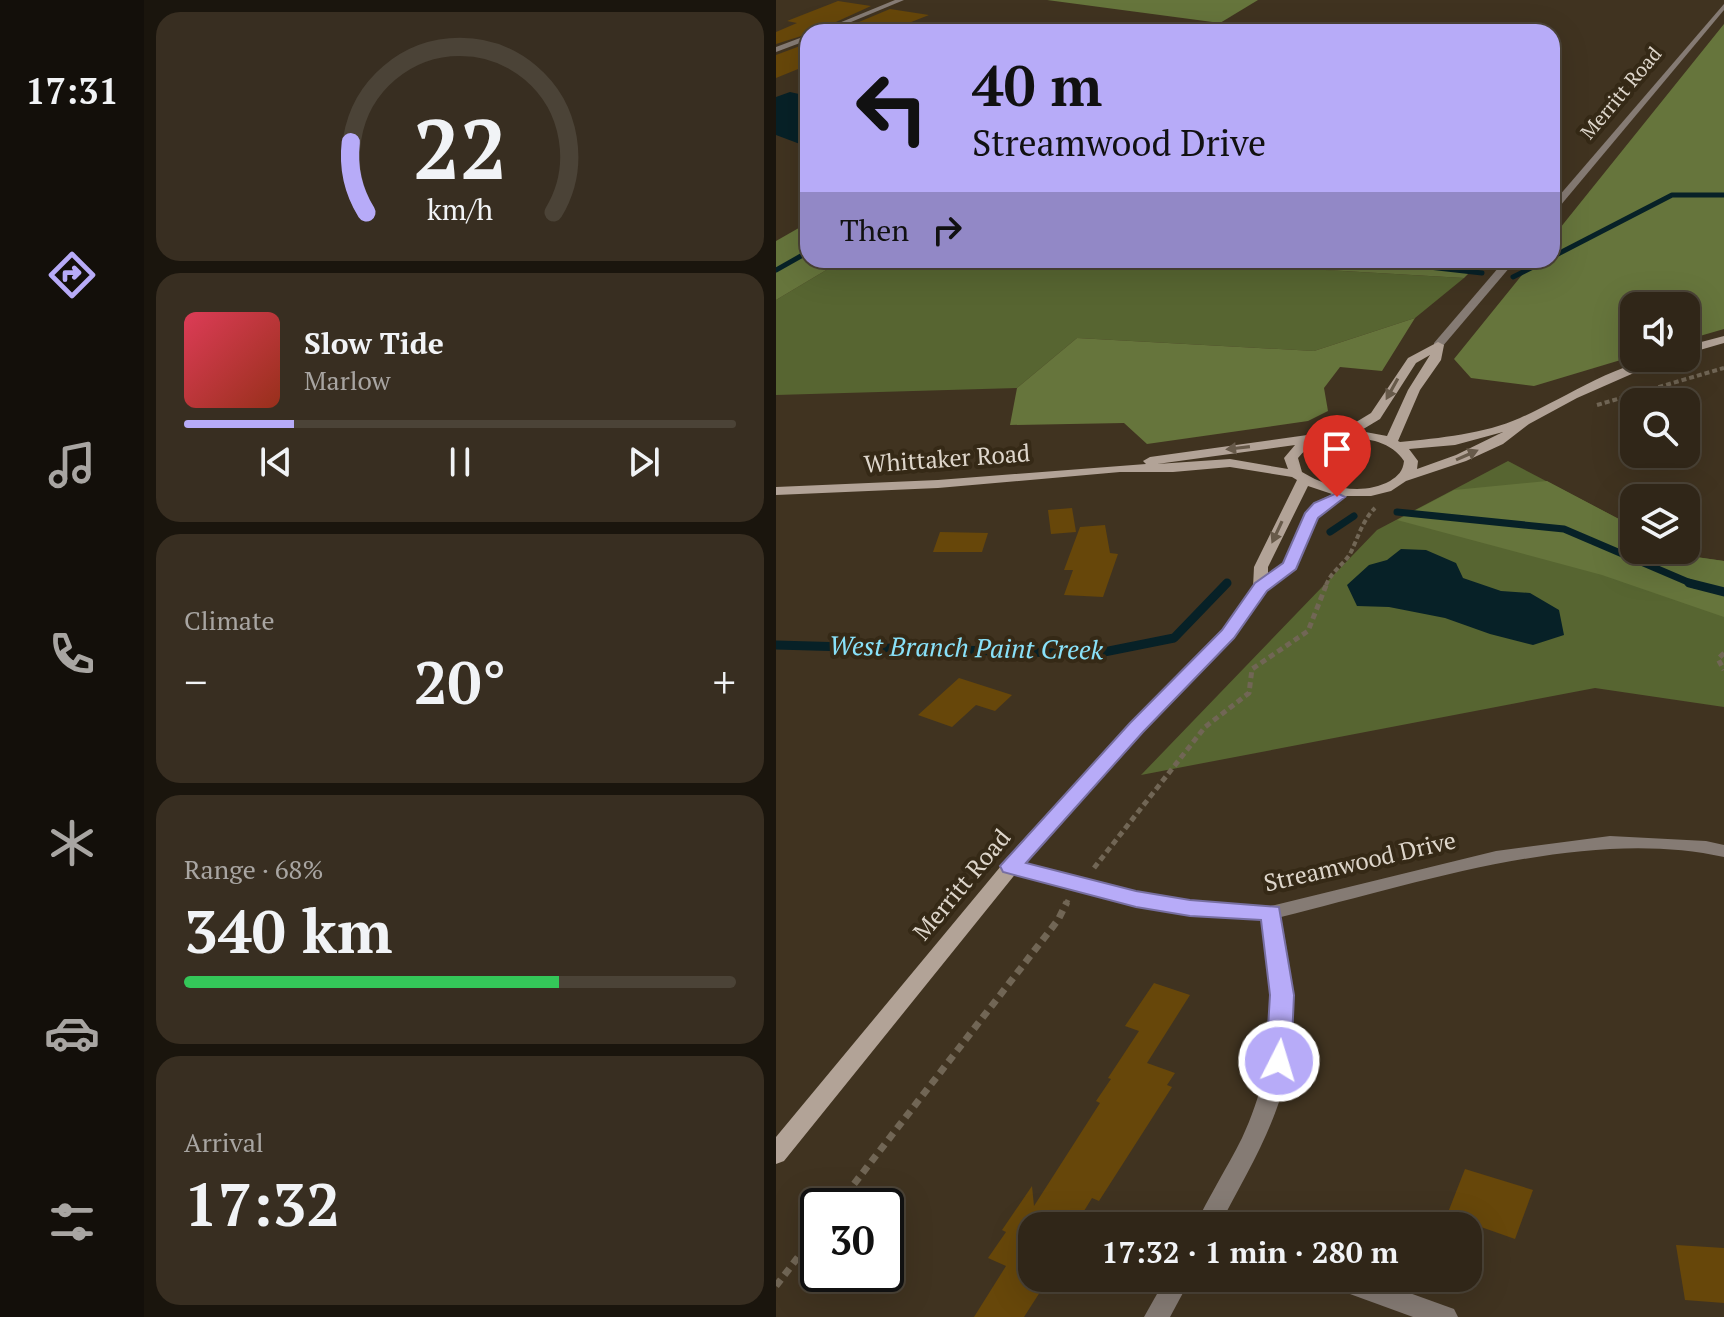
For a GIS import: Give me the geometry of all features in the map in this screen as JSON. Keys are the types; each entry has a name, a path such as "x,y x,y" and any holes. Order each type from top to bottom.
{"main road":[{"path":"1700,346 1724,339"},
{"path":"1347,434 1376,416 1412,361 1438,345"},
{"path":"1395,444 1414,390 1435,360 1438,345"},
{"path":"1345,492 1380,490 1474,453 1573,395 1628,372"},
{"path":"1347,434 1395,444 1455,441 1525,421"},
{"name":"Whittaker Road","path":"1120,468 1167,457 1347,434"},
{"name":"Merritt Road","path":"1261,587 1261,567 1300,477 1291,466 1295,450 1315,438"},
{"path":"1395,444 1411,461 1404,478"},
{"name":"Whittaker Road","path":"776,491 938,484 1120,468 1173,468 1230,463 1300,477 1345,492"},
{"name":"Merritt Road","path":"776,1154 1011,866 1137,727 1228,634 1261,587 1290,565 1310,516 1320,506 1345,492"}],"street":[{"path":"840,24 898,0"},
{"name":"Merritt Road","path":"1560,201 1724,6"},
{"path":"776,50 800,40"},
{"path":"1438,345 1504,268"},
{"name":"Streamwood Drive","path":"1011,866 1136,899 1190,908 1271,913 1510,855 1610,842 1706,847 1724,851"},
{"path":"1214,1212 1264,1115 1275,1080 1282,1041 1282,995 1271,913"},
{"path":"1157,1317 1171,1292"},
{"path":"1376,1292 1445,1317"}],"path":[{"path":"1588,409 1724,368"},
{"path":"851,1188 1058,920 1077,884 1105,857 1205,727 1249,693 1252,669 1308,631 1330,575 1348,557 1368,515 1378,505"},
{"path":"1724,653 1718,659 1724,670"},
{"path":"776,1286 800,1255"}],"green space":[{"path":"1047,0 1258,0 1220,23"},
{"path":"1724,24 1724,329 1700,336 1700,292 1620,292 1620,360 1534,386 1471,378 1454,359 1528,268 1560,268 1560,228"},
{"path":"800,227 800,268 830,268 776,300 776,241"},
{"path":"830,268 1291,268 1464,278 1415,318 1314,351 1077,338 1017,388 776,395 776,300"},
{"path":"1291,268 1474,268 1464,278"},
{"path":"1415,318 1382,371 1340,367 1324,388 1328,411 1308,421 1147,444 1124,423 1010,425 1017,388 1077,338 1314,351"},
{"path":"1508,461 1620,520 1620,564 1700,564 1700,558 1724,561 1724,707 1595,688 1141,775 1377,530"},
{"path":"1547,481 1620,520 1620,564 1700,564 1700,558 1724,561 1724,617 1602,575 1397,520 1454,490"}],"water":[{"path":"790,92 800,94 800,144 776,135 776,97"},
{"path":"1401,549 1426,550 1456,563 1463,578 1501,591 1530,593 1559,610 1564,635 1533,645 1445,618 1389,607 1357,606 1347,585 1369,565 1387,560"}],"building":[{"path":"838,1 871,6 832,24 800,24 800,36 776,44 776,32 797,23 787,21"},
{"path":"890,9 929,15 906,24 854,24"},
{"path":"800,46 800,68 776,78 776,55"},
{"path":"1072,508 1076,532 1051,534 1048,510"},
{"path":"1105,525 1110,553 1118,554 1103,597 1064,595 1073,570 1064,570 1080,527"},
{"path":"940,532 988,533 982,552 933,552"},
{"path":"959,678 1012,695 995,711 976,705 952,727 918,715"},
{"path":"1154,983 1190,995 1147,1063 1175,1073 1167,1085 1172,1087 1099,1201 1092,1198 1083,1212 1018,1212 1018,1292 1040,1292 1024,1317 974,1317 1006,1266 988,1258 1006,1232 1002,1230 1032,1186 1034,1206 1100,1103 1096,1101 1111,1079 1108,1078 1139,1031 1125,1026"},
{"path":"1465,1169 1533,1190 1515,1239 1482,1227 1482,1212 1448,1212"},
{"path":"1676,1245 1724,1248 1724,1303 1685,1300"}],"waterway":[{"path":"1560,253 1672,195 1724,195"},
{"path":"776,270 800,256"},
{"path":"1438,268 1482,273"},
{"path":"1513,277 1531,268"},
{"name":"West Branch Paint Creek","path":"1397,512 1564,529 1692,584"},
{"name":"West Branch Paint Creek","path":"1330,532 1354,516"},
{"name":"West Branch Paint Creek","path":"776,645 1094,654 1174,638 1227,583"},
{"name":"West Branch Paint Creek","path":"1692,584 1724,592"}],"route":[{"path":"1279,1061 1282,995 1271,913 1190,908 1136,899 1011,866 1137,727 1228,634 1261,587 1290,565 1310,516 1320,506 1337,497"}]}
